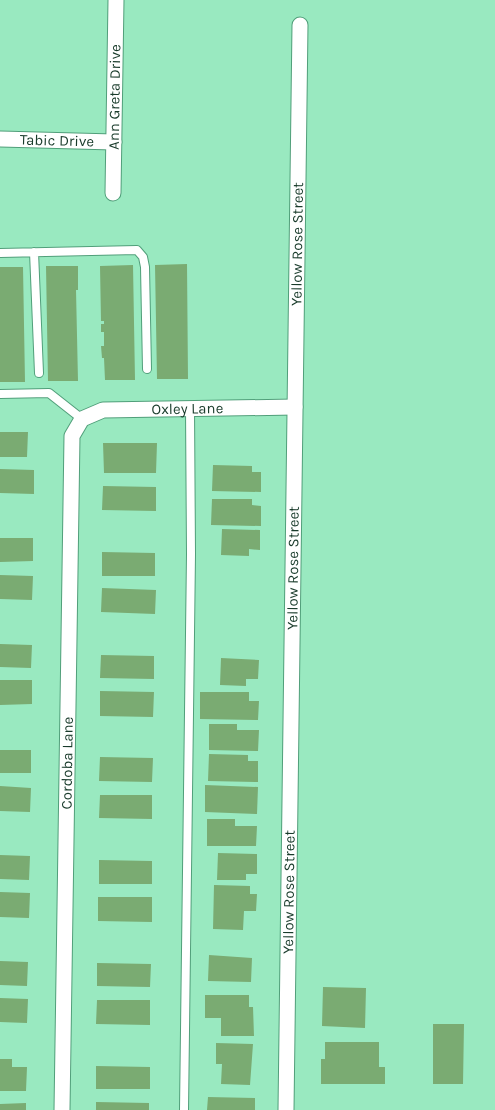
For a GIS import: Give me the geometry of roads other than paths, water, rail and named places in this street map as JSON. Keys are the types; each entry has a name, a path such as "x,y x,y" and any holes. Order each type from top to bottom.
{"street":[{"name":"Ann Greta Drive","path":"113,193 116,0"},
{"name":"Yellow Rose Street","path":"286,1110 300,25"},
{"name":"Tabic Drive","path":"0,139 114,142"},
{"name":"Oxley Lane","path":"82,419 103,410 295,407"},
{"name":"Cordoba Lane","path":"62,1110 72,436 82,419"}],"lane":[{"path":"0,253 137,250 142,257 145,267 147,369"},
{"path":"34,252 39,373"},
{"path":"0,394 49,393 82,419"},
{"path":"184,1110 191,554 190,408"}]}
